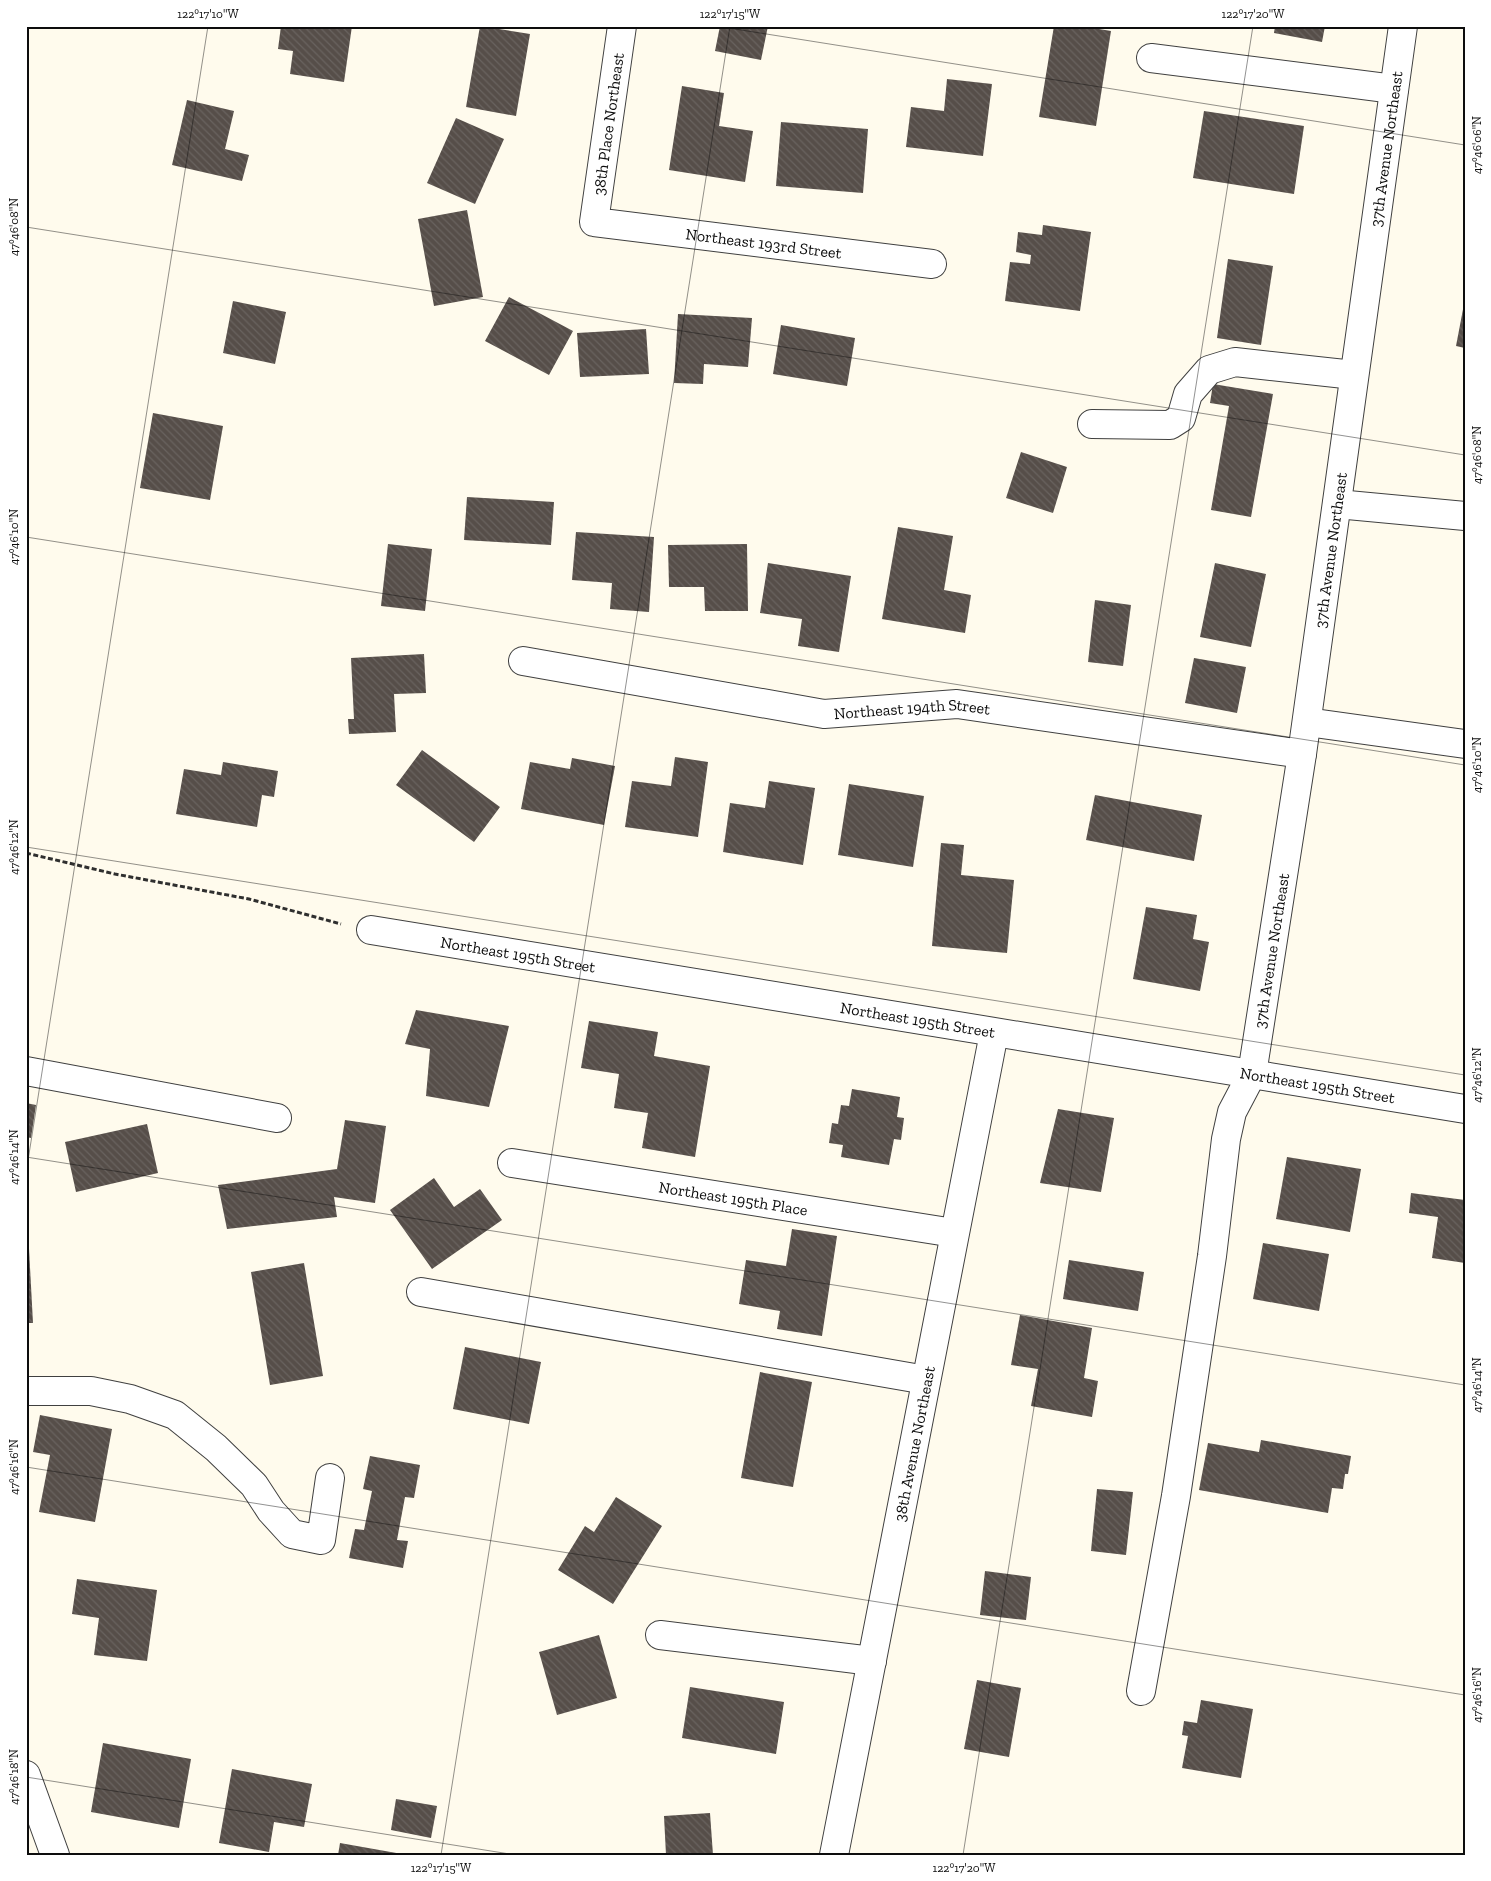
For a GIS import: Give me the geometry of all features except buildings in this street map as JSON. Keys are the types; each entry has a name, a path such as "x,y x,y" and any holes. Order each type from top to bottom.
{"street":[{"name":"38th Place Northeast","path":"594,222 622,26"},
{"name":"37th Avenue Northeast","path":"1141,1691 1176,1496 1212,1256 1226,1139 1232,1112 1252,1074 1307,722 1403,26"},
{"path":"1151,58 1394,89"},
{"name":"Northeast 193rd Street","path":"594,222 932,264"},
{"path":"1092,424 1170,425 1181,418 1188,394 1209,370 1235,362 1354,375"},
{"path":"1337,504 1465,516"},
{"name":"Northeast 194th Street","path":"523,661 824,714 957,704 1302,754"},
{"path":"1307,722 1465,744"},
{"name":"Northeast 195th Street","path":"371,930 1465,1109"},
{"name":"38th Avenue Northeast","path":"834,1855 994,1033"},
{"path":"26,1071 277,1118"},
{"name":"Northeast 195th Place","path":"512,1163 954,1233"},
{"path":"421,1292 926,1380"},
{"path":"26,1391 91,1391 130,1399 174,1415 216,1448 254,1485 271,1511 292,1534 321,1540 330,1478"},
{"path":"660,1635 872,1661"},
{"path":"26,1775 55,1855"}],"path":[{"path":"26,853 115,874 249,899 329,922 371,930"}]}
